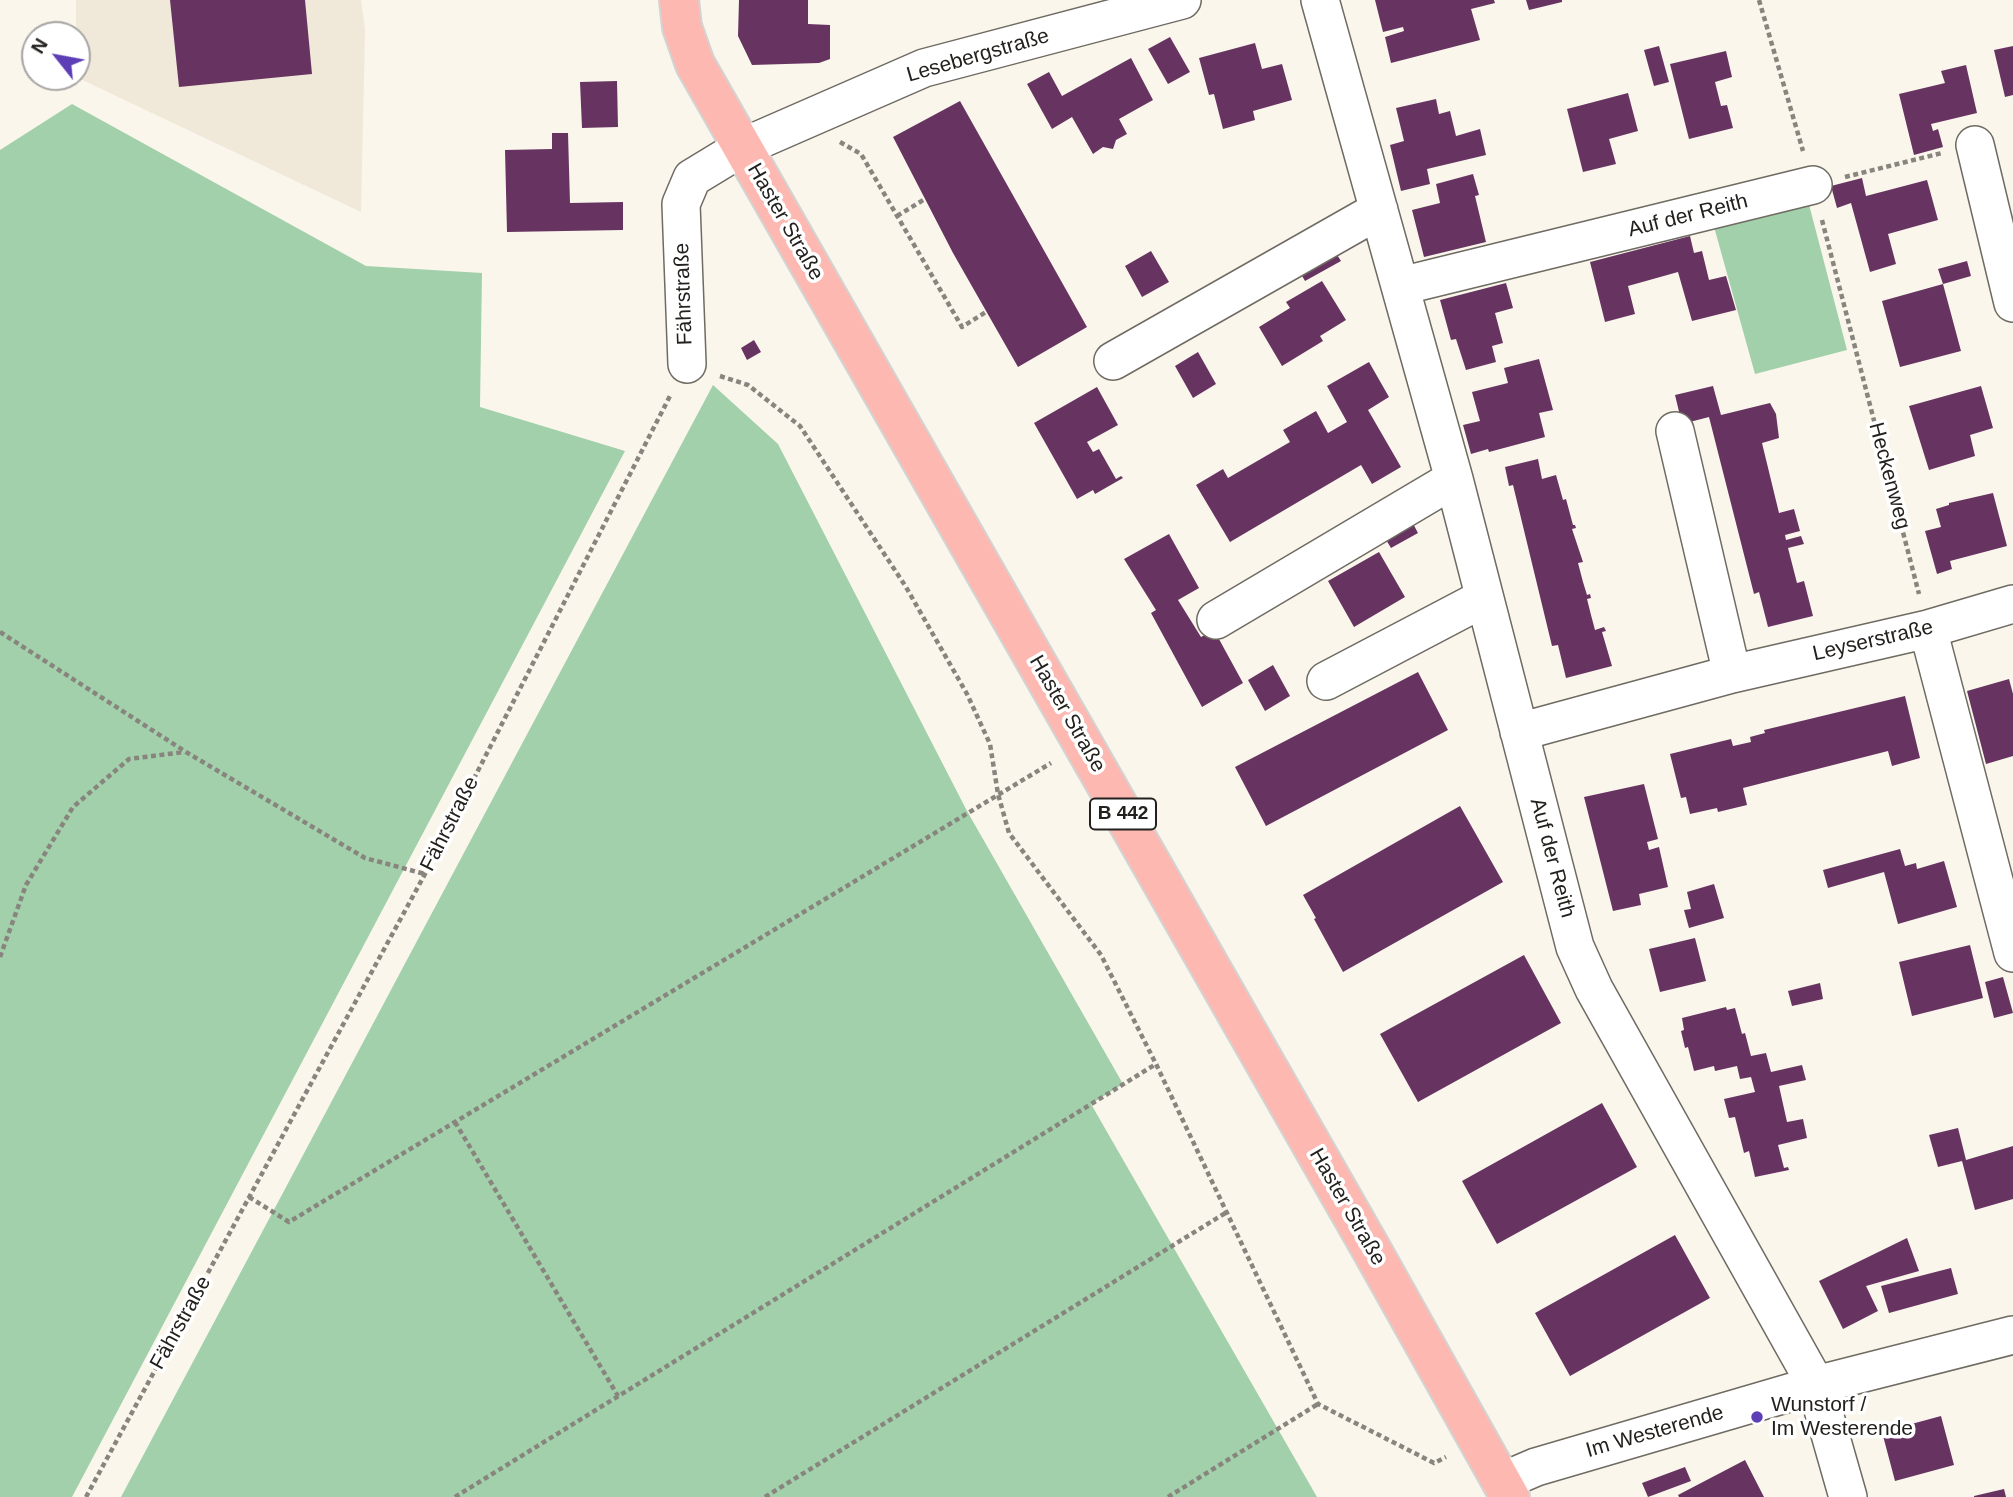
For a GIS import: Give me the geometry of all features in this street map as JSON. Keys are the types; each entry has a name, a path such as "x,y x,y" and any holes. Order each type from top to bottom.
{"main road":[{"name":"Haster Straße","path":"679,0 682,27 695,64 1506,1489"}],"street":[{"name":"Lesebergstraße","path":"743,147 924,68 1182,0"},
{"name":"Auf der Reith","path":"1320,0 1454,479 1575,947 1594,989 1816,1385 1848,1497"},
{"path":"1975,145 2013,303"},
{"name":"Fährstraße","path":"687,365 681,204 692,178 743,147"},
{"name":"Auf der Reith","path":"1401,286 1813,185"},
{"path":"1113,361 1379,210"},
{"path":"1675,431 1732,674"},
{"path":"1216,620 1454,479"},
{"path":"1326,681 1484,598"},
{"name":"Leyserstraße","path":"1518,732 1732,674 1928,629 2013,604"},
{"path":"1928,629 2013,953"},
{"name":"Im Westerende","path":"1506,1489 1536,1466 1816,1385 2013,1335"}],"path":[{"name":"Heckenweg","path":"1759,0 1813,185 1928,629"},
{"path":"803,120 861,154 962,327 986,312"},
{"path":"1813,185 1975,145"},
{"path":"897,216 925,199"},
{"path":"687,365 748,386 800,426 906,587 967,694 990,744 998,794 1009,833 1101,955 1318,1404 1434,1463 1478,1440"},
{"name":"Fährstraße","path":"86,1497 425,874 687,365"},
{"path":"0,632 186,752 365,858 425,874"},
{"path":"249,1197 289,1222 1084,744"},
{"path":"0,957 26,885 73,807 129,759 186,752"},
{"path":"455,1497 1156,1064"},
{"path":"455,1122 618,1396"},
{"path":"765,1497 1227,1212"},
{"path":"1168,1497 1318,1404"}],"shaded area":[{"path":"76,0 361,0 365,29 361,212 91,84 91,21 76,21"}],"green space":[{"path":"72,104 366,266 482,273 480,407 625,451 72,1497 0,1497 0,150"},
{"path":"1806,193 1847,350 1755,374 1711,216"},
{"path":"713,385 778,444 967,811 1123,1084 1091,1104 1317,1497 121,1497"}],"building":[{"path":"170,0 305,0 312,74 179,87"},
{"path":"739,0 808,0 808,24 830,25 830,59 819,63 752,65 738,36"},
{"path":"1375,0 1494,0 1495,3 1471,9 1480,40 1391,63 1385,37 1404,31 1403,27 1383,32"},
{"path":"1526,0 1562,0 1562,2 1529,10"},
{"path":"1170,37 1190,72 1168,84 1148,49"},
{"path":"1255,43 1262,69 1282,64 1292,100 1253,111 1255,120 1223,129 1214,94 1209,95 1199,58"},
{"path":"1659,46 1669,82 1654,86 1644,50"},
{"path":"2013,46 2013,95 2005,97 1994,50"},
{"path":"1726,51 1732,77 1715,82 1721,106 1727,105 1733,128 1689,139 1670,64"},
{"path":"1131,58 1153,100 1119,119 1127,134 1116,140 1113,149 1103,147 1093,154 1072,117 1052,129 1027,84 1049,72 1062,96"},
{"path":"1966,65 1977,113 1931,124 1933,131 1938,129 1943,147 1914,155 1899,94 1945,83 1941,71"},
{"path":"617,81 618,127 582,128 580,82"},
{"path":"1628,93 1638,131 1609,139 1616,164 1583,172 1567,109"},
{"path":"1436,99 1439,114 1450,111 1456,136 1480,129 1486,155 1427,169 1430,184 1401,191 1390,145 1404,141 1396,108"},
{"path":"960,101 1087,327 1018,367 953,253 893,137"},
{"path":"552,133 568,133 570,203 623,202 623,230 507,232 505,150 552,149"},
{"path":"1473,174 1479,195 1475,196 1486,242 1424,257 1412,210 1440,203 1436,184"},
{"path":"1862,178 1866,196 1927,180 1938,220 1888,234 1896,264 1870,272 1851,203 1837,208 1831,186"},
{"path":"1690,236 1694,253 1702,251 1709,280 1726,276 1736,310 1692,321 1678,272 1628,286 1635,314 1605,322 1590,262"},
{"path":"1332,247 1341,261 1305,281 1297,267"},
{"path":"1151,251 1169,282 1142,297 1125,266"},
{"path":"1967,261 1971,276 1943,284 1938,269"},
{"path":"1322,281 1346,320 1320,336 1323,341 1282,366 1259,327 1290,308 1286,302"},
{"path":"1506,283 1513,308 1495,313 1503,343 1492,346 1496,362 1466,370 1456,339 1451,340 1440,300"},
{"path":"1943,284 1961,351 1900,367 1882,301"},
{"path":"754,340 761,352 747,360 741,348"},
{"path":"1198,352 1216,384 1193,398 1175,366"},
{"path":"1539,359 1553,410 1539,413 1545,437 1471,454 1463,425 1480,421 1472,392 1508,383 1504,368"},
{"path":"1369,362 1389,397 1368,410 1401,467 1372,484 1361,465 1230,542 1196,485 1223,469 1228,478 1290,442 1283,430 1316,411 1328,433 1347,422 1327,386"},
{"path":"1713,386 1721,415 1770,403 1776,414 1779,438 1762,443 1779,513 1794,509 1800,531 1785,535 1786,540 1801,536 1804,544 1788,548 1797,583 1804,581 1813,616 1768,627 1759,592 1754,594 1709,417 1682,424 1675,395"},
{"path":"1981,386 1993,428 1970,435 1975,456 1929,470 1909,406"},
{"path":"1097,387 1118,425 1087,442 1093,452 1099,449 1116,479 1121,476 1123,478 1095,494 1093,490 1077,499 1034,423"},
{"path":"1538,459 1542,479 1556,475 1563,500 1566,499 1576,528 1572,529 1583,562 1578,563 1587,595 1590,594 1591,598 1587,599 1595,630 1604,627 1606,631 1602,632 1612,666 1566,678 1558,645 1552,646 1513,485 1509,486 1505,467"},
{"path":"1993,493 2007,546 1950,561 1952,569 1937,574 1925,531 1941,527 1936,509 1949,503"},
{"path":"1410,518 1418,533 1391,548 1382,533"},
{"path":"1169,534 1199,588 1178,600 1201,637 1214,630 1243,683 1202,707 1151,613 1156,610 1124,559"},
{"path":"1379,552 1405,597 1354,627 1328,581"},
{"path":"1273,665 1290,696 1265,711 1248,680"},
{"path":"1418,672 1448,730 1266,826 1235,767"},
{"path":"2009,679 2013,694 2013,756 1986,764 1967,691"},
{"path":"1905,696 1920,758 1892,766 1888,751 1743,788 1747,805 1718,812 1717,808 1690,814 1686,797 1681,798 1670,754 1731,739 1733,746 1751,742 1750,737 1765,733 1764,730"},
{"path":"1644,784 1658,839 1647,842 1649,850 1659,847 1668,887 1639,894 1641,905 1613,911 1584,797"},
{"path":"1460,806 1503,882 1343,972 1303,895"},
{"path":"1900,849 1905,866 1916,863 1917,869 1944,861 1957,907 1898,924 1884,872 1828,888 1823,870"},
{"path":"1714,884 1724,918 1689,928 1684,910 1691,909 1687,892"},
{"path":"1695,938 1706,981 1660,992 1649,949"},
{"path":"1970,945 1983,998 1912,1016 1899,962"},
{"path":"1524,955 1561,1023 1418,1102 1380,1034"},
{"path":"2003,977 2013,1013 1994,1018 1985,982"},
{"path":"1820,983 1823,999 1792,1006 1788,991"},
{"path":"1726,1007 1727,1010 1735,1008 1751,1056 1766,1053 1771,1072 1802,1065 1806,1080 1779,1086 1787,1122 1803,1119 1807,1138 1778,1145 1784,1168 1788,1167 1789,1170 1755,1177 1749,1151 1744,1153 1735,1117 1729,1118 1724,1099 1755,1092 1751,1077 1740,1079 1737,1066 1715,1071 1714,1066 1694,1071 1688,1047 1685,1048 1681,1031 1684,1030 1682,1018"},
{"path":"1602,1103 1637,1167 1497,1244 1462,1181"},
{"path":"1958,1128 1966,1160 2013,1146 2013,1199 1975,1210 1962,1161 1938,1167 1929,1135"},
{"path":"1675,1235 1710,1298 1570,1376 1535,1313"},
{"path":"1907,1238 1919,1271 1866,1286 1878,1311 1843,1329 1819,1281"},
{"path":"1951,1268 1958,1294 1889,1313 1881,1286"},
{"path":"1941,1416 1954,1465 1895,1481 1882,1432"},
{"path":"1745,1460 1764,1497 1679,1497 1678,1495"},
{"path":"1685,1467 1691,1481 1648,1497 1642,1483"},
{"path":"2004,1489 2006,1497 1974,1497 1974,1496"}],"place":[{"name":"Wunstorf / Im Westerende","path":"1757,1417"}]}
